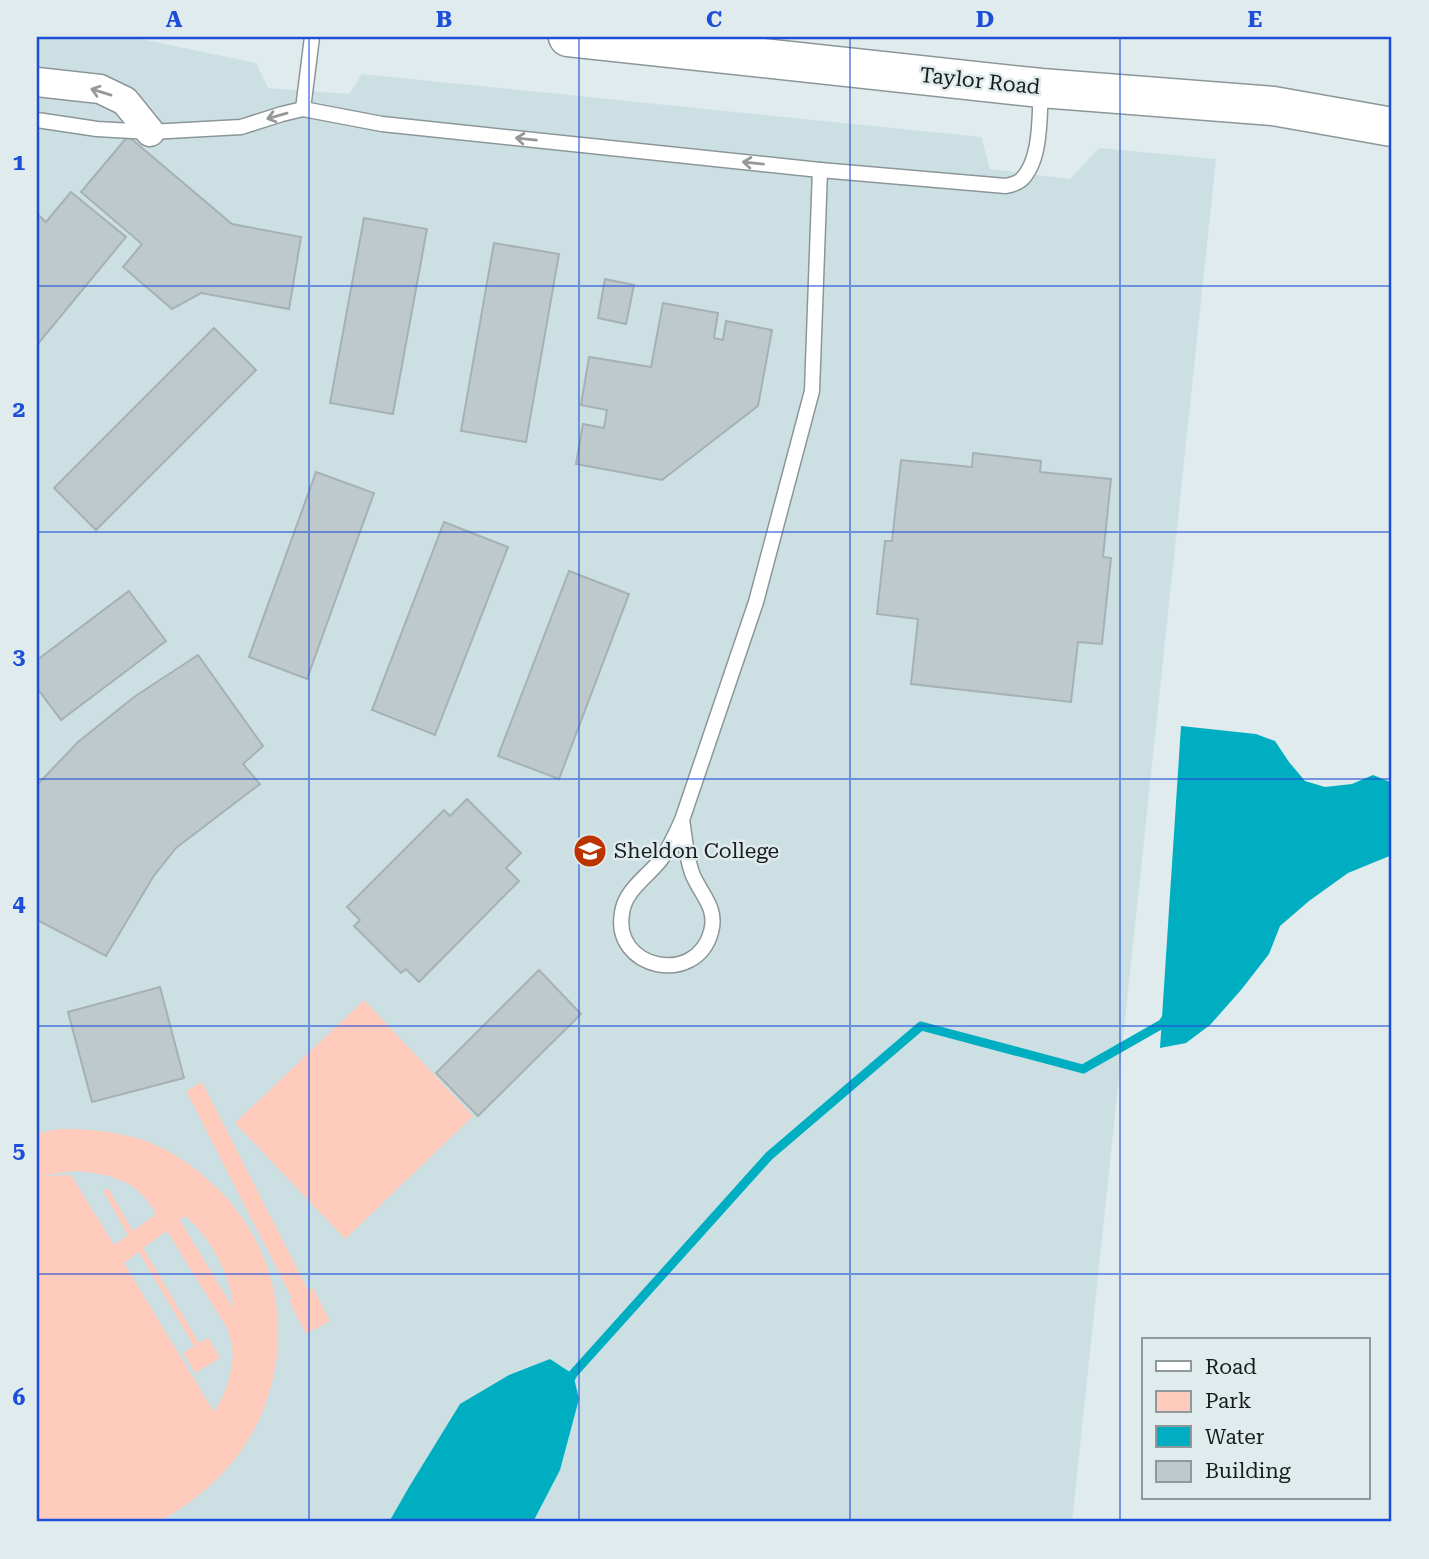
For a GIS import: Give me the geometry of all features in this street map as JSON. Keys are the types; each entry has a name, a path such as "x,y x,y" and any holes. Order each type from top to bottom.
{"street":[{"name":"Taylor Road","path":"568,37 1041,88 1273,106 1392,127"},
{"path":"37,82 100,89 125,101 149,132"}],"lane":[{"path":"303,109 312,37"},
{"path":"37,120 97,129 149,132 241,127 303,109 382,124 820,170 1006,186 1020,182 1035,156 1041,88"},
{"path":"682,820 686,852 693,874 710,902 713,917 711,932 705,946 694,957 681,964 652,964 638,956 628,944 622,930 621,915 625,900 664,855 682,820 756,602 812,391 820,170"}],"shaded area":[{"name":"Sheldon College","path":"37,37 141,39 256,63 268,88 349,94 362,74 981,137 990,169 1070,179 1099,148 1216,159 1072,1522 37,1522"}],"green space":[{"path":"364,1000 473,1116 345,1239 235,1123"},
{"path":"202,1082 308,1290 313,1288 330,1321 306,1334 289,1300 292,1298 186,1091"},
{"path":"60,1129 112,1133 143,1140 176,1156 206,1178 234,1207 255,1240 270,1275 277,1312 277,1351 271,1388 256,1425 235,1459 214,1482 190,1502 158,1522 37,1522 37,1133","holes":["73,1171 121,1180 140,1193 156,1214 133,1231 108,1188 103,1191 128,1235 114,1245 71,1175 41,1176","185,1216 194,1224 218,1258 232,1296 233,1308 180,1220","167,1231 227,1328 233,1353 231,1371 226,1389 214,1412 124,1263 139,1252 194,1346 183,1353 195,1373 220,1358 208,1338 199,1343 143,1248"]}],"water":[{"path":"1181,726 1256,734 1275,741 1305,781 1325,787 1352,784 1373,775 1390,782 1392,855 1348,873 1309,901 1280,926 1269,954 1210,1025 1186,1043 1160,1048"},
{"path":"550,1359 573,1374 579,1399 560,1470 533,1522 389,1522 460,1404 509,1375"}],"building":[{"path":"128,136 232,224 301,237 289,309 201,293 172,309 123,267 142,244 81,192"},
{"path":"71,192 126,237 37,345 37,214 46,222"},
{"path":"364,218 427,229 393,414 330,403"},
{"path":"494,243 559,254 526,442 461,431"},
{"path":"605,279 634,285 626,324 598,318"},
{"path":"663,303 718,313 714,338 723,340 726,321 772,330 758,406 662,480 576,464 583,424 604,428 607,410 581,405 589,357 651,367"},
{"path":"214,328 256,370 96,530 54,488"},
{"path":"973,453 1041,461 1040,472 1111,479 1103,557 1111,558 1102,644 1078,642 1071,702 911,684 918,619 877,614 885,541 892,541 901,460 972,467"},
{"path":"316,472 374,493 307,679 249,657"},
{"path":"444,522 508,547 435,735 372,710"},
{"path":"569,571 629,594 559,779 498,756"},
{"path":"129,591 166,641 61,720 37,688 37,660"},
{"path":"198,655 263,746 243,764 260,784 176,848 153,877 106,956 37,920 37,785 78,742 134,697"},
{"path":"467,799 521,853 506,868 519,881 419,982 406,969 401,973 354,926 360,920 347,907 444,810 450,816"},
{"path":"539,970 581,1014 478,1116 436,1073"},
{"path":"160,987 184,1078 92,1102 68,1012"}],"waterway":[{"path":"567,1385 573,1374 769,1156 921,1026 1083,1069 1162,1024 1168,1016"}],"place":[{"name":"Sheldon College","path":"590,851"}]}
